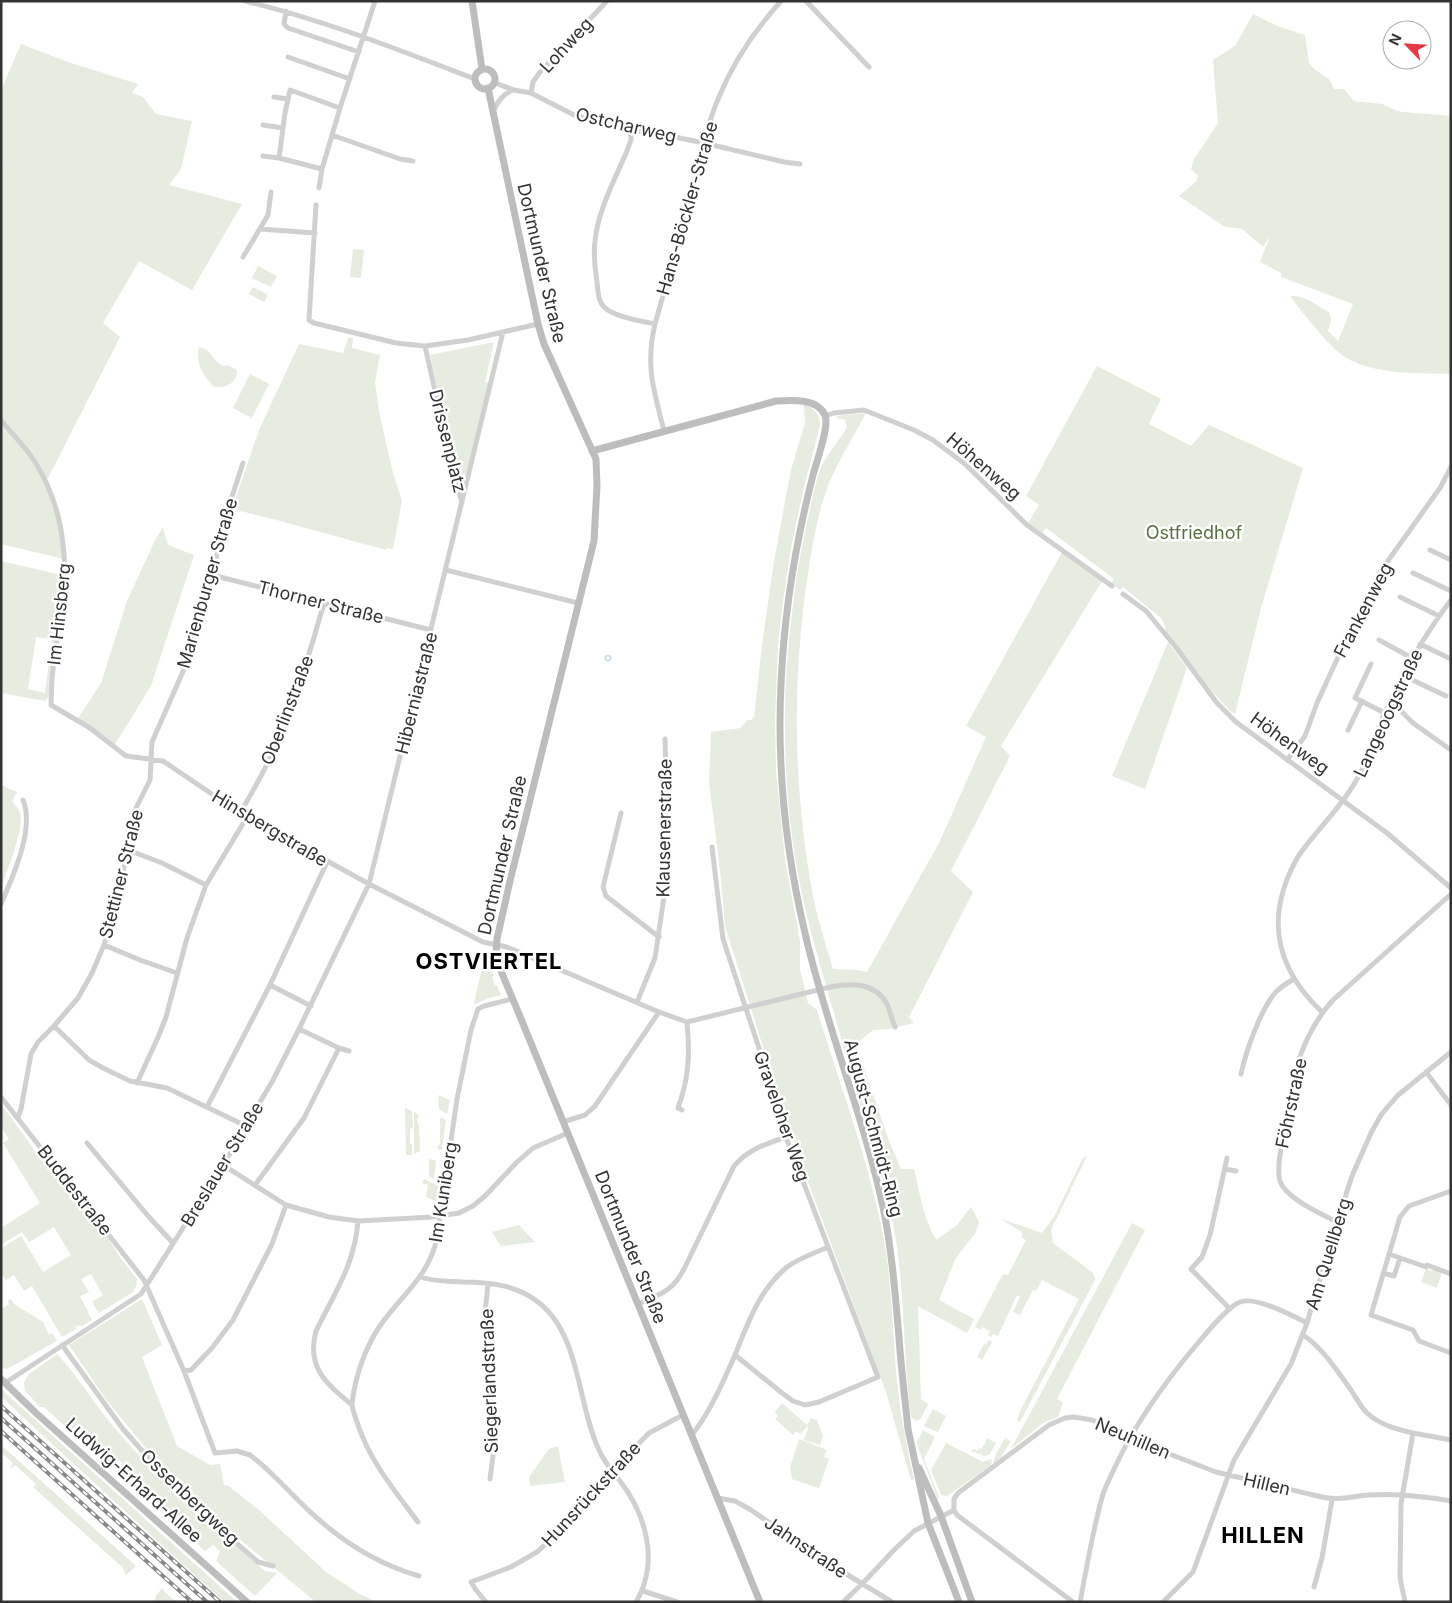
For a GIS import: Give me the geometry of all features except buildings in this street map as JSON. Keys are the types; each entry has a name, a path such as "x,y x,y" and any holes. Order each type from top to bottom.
{"main road":[{"path":"472,1 482,69"},
{"path":"482,69 488,69 493,72 495,77 494,83 488,88 479,87 475,78 482,69"},
{"name":"Dortmunder Straße","path":"488,88 538,324 544,344 596,459 597,486 594,541 510,881 496,945 496,954 512,999 760,1602"},
{"path":"592,451 759,405 787,400 812,403 825,416"},
{"name":"August-Schmidt-Ring","path":"825,416 827,422 800,526 785,629 781,684 780,743 784,803 791,861 804,934 870,1154 883,1207 896,1299 908,1429 928,1523 959,1602"},
{"name":"Ludwig-Erhard-Allee","path":"3,1381 247,1602"},
{"name":"August-Schmidt-Ring","path":"913,1454 941,1516 972,1602"}],"street":[{"path":"245,1 286,11 365,37 475,78"},
{"path":"319,188 322,169 340,108 365,37 375,1"},
{"name":"Lohweg","path":"530,93 540,72 607,1"},
{"name":"Hans-Böckler-Straße","path":"664,432 650,372 651,341 704,143 718,99 734,66 755,32 781,1"},
{"path":"806,1 869,67"},
{"path":"286,11 285,26 360,52"},
{"path":"288,57 350,79"},
{"name":"Ostcharweg","path":"494,83 530,93 574,114 631,130 660,134 800,164"},
{"path":"279,158 290,90 340,108"},
{"path":"493,114 499,100 514,90"},
{"path":"274,97 288,99"},
{"path":"263,125 283,128"},
{"path":"631,130 631,140 599,221 594,258 597,284 600,302 605,308 625,317 655,324"},
{"path":"332,135 400,159 413,160"},
{"path":"263,156 322,169"},
{"path":"243,257 268,215 271,192"},
{"path":"316,205 309,320 314,323 396,343 425,346 468,340 538,324"},
{"path":"260,229 315,233"},
{"name":"Drissenplatz","path":"462,502 503,332"},
{"name":"Drissenplatz","path":"425,346 454,476 462,502"},
{"name":"Höhenweg","path":"825,416 834,413 864,410 914,430 933,440 965,464 1027,525 1112,586"},
{"name":"Im Hinsberg","path":"1,420 35,462 58,515 61,531 66,576 52,677 51,704"},
{"name":"Marienburger Straße","path":"151,759 152,742 185,666 202,616 228,509 243,463"},
{"name":"Frankenweg","path":"1287,760 1305,736 1332,670 1380,572 1440,488 1451,467"},
{"name":"Hiberniastraße","path":"369,884 462,502"},
{"path":"1430,550 1451,560"},
{"path":"446,570 578,603"},
{"path":"1413,573 1451,591"},
{"name":"Thorner Straße","path":"212,575 431,630"},
{"name":"Höhenweg","path":"1123,594 1146,611 1212,696 1230,716 1387,833 1451,888"},
{"path":"1400,597 1439,616"},
{"name":"Langeoogstraße","path":"1322,1012 1303,993 1294,979 1281,948 1277,920 1282,889 1291,867 1299,855 1353,787 1402,676 1420,644 1451,600"},
{"name":"Oberlinstraße","path":"240,813 268,762 287,720 324,602"},
{"path":"1380,640 1412,658"},
{"path":"1420,644 1451,659"},
{"path":"1371,664 1355,698 1385,712"},
{"path":"1402,676 1446,696"},
{"path":"1348,730 1362,701"},
{"name":"Hinsbergstraße","path":"51,704 90,728 126,756 163,761 247,817 327,862 479,941 507,947 659,1012 687,1022"},
{"path":"1389,705 1402,712 1413,723 1451,750"},
{"name":"Klausenerstraße","path":"636,1002 654,958 659,937 666,883 667,845 664,739"},
{"name":"Stettiner Straße","path":"18,1117 31,1054 38,1042 78,998 92,973 104,945 118,900 135,810 150,780 151,759"},
{"path":"1,904 23,844 27,821 23,800"},
{"path":"621,813 603,892 659,937"},
{"path":"137,1082 160,1035 194,914 206,885 247,817"},
{"name":"Graveloher Weg","path":"712,847 723,939 786,1130 786,1137 878,1377 819,1402 805,1405 793,1401 735,1355"},
{"path":"128,850 162,863 206,885"},
{"path":"207,1107 270,985 327,862"},
{"name":"Breslauer Straße","path":"3,1381 141,1294 224,1165 273,1080 300,1029 369,884"},
{"name":"Föhrstraße","path":"1336,1222 1293,1197 1280,1181 1278,1171 1295,1071 1307,1039 1322,1012 1346,988 1451,894"},
{"path":"104,945 177,973"},
{"path":"1241,1074 1267,1004 1281,986 1294,979"},
{"path":"682,1110 678,1108 685,1087 689,1063 687,1022 844,984 858,984 877,992 887,1005 895,1027"},
{"path":"270,985 311,1006"},
{"name":"Im Kuniberg","path":"418,1522 371,1458 352,1405 355,1386 362,1360 372,1338 386,1317 421,1278 434,1253 457,1099 468,1044 478,1009 512,999"},
{"path":"563,1122 585,1115 595,1106 659,1012"},
{"path":"54,1026 89,1060 103,1068 124,1078 167,1088 246,1126"},
{"path":"300,1029 349,1051"},
{"path":"255,1185 304,1118 339,1048"},
{"name":"Am Quellberg","path":"1228,1475 1237,1454 1291,1364 1307,1323 1336,1222 1352,1176 1381,1115 1396,1096 1451,1052"},
{"path":"1426,1072 1451,1105"},
{"name":"Buddestraße","path":"1,1097 146,1285"},
{"path":"224,1165 286,1205 329,1217 358,1221 441,1216 459,1212 473,1206 486,1196 530,1150 568,1133"},
{"path":"638,1304 668,1290 676,1282 734,1166 740,1158 754,1148 786,1137"},
{"path":"87,1143 149,1217 174,1243"},
{"path":"1227,1158 1210,1235 1202,1257 1191,1270 1230,1309"},
{"path":"1225,1169 1236,1171"},
{"path":"1451,1191 1409,1206 1400,1217 1371,1315 1413,1330 1419,1341 1451,1353"},
{"path":"184,1371 191,1370 212,1348 233,1320 272,1244 286,1205"},
{"path":"352,1405 326,1383 318,1372 313,1346 316,1332 353,1256 358,1221"},
{"path":"692,1435 713,1401 748,1322 764,1292 782,1271 794,1262 828,1247"},
{"path":"1389,1254 1426,1268 1427,1265 1451,1274"},
{"path":"1383,1273 1394,1276 1400,1258"},
{"path":"421,1278 437,1281 488,1284 524,1292 540,1304 561,1326 574,1365 589,1426 600,1454 635,1504 647,1538 648,1572 643,1591 636,1602"},
{"name":"Siegerlandstraße","path":"488,1284 485,1339 494,1448 490,1479"},
{"path":"146,1285 184,1371 215,1453 236,1451 250,1455 316,1518 349,1544 383,1563 419,1576"},
{"path":"1080,1602 1104,1494 1130,1438 1151,1403 1173,1373 1212,1326 1240,1302 1260,1303 1277,1308 1307,1323"},
{"path":"1303,1334 1312,1341 1328,1360 1366,1412 1384,1424 1413,1433 1451,1440"},
{"name":"Ossenbergweg","path":"62,1344 122,1429 161,1472 219,1528 258,1562 274,1566"},
{"name":"Hunsrückstraße","path":"486,1602 471,1582 511,1567 537,1552 579,1513 612,1471 649,1433 683,1416"},
{"name":"Neuhillen","path":"954,1510 954,1499 958,1493 1049,1424 1074,1417 1092,1420 1130,1438 1228,1475"},
{"path":"1405,1602 1400,1578 1402,1494 1405,1486 1413,1433"},
{"name":"Hillen","path":"1163,1602 1197,1565 1228,1475 1332,1500 1367,1495 1402,1494 1451,1501"},
{"name":"Jahnstraße","path":"717,1498 735,1501 751,1510 892,1602"},
{"path":"1314,1587 1322,1558 1332,1500"},
{"path":"842,1602 914,1531 954,1510 957,1515 1072,1602"},
{"path":"643,1591 677,1602"}],"green space":[{"path":"1253,14 1280,27 1305,35 1309,63 1314,69 1329,79 1334,89 1344,89 1354,101 1382,104 1403,112 1451,116 1451,374 1382,370 1356,363 1345,357 1324,338 1291,296 1302,297 1329,312 1331,319 1328,331 1338,341 1353,304 1281,277 1281,273 1260,262 1270,236 1263,247 1242,229 1225,227 1179,196 1196,182 1198,176 1191,169 1194,159 1218,123 1213,60 1235,46"},
{"path":"21,44 68,62 138,84 132,93 143,97 156,114 192,121 181,169 169,185 242,204 192,290 139,261 103,323 120,337 46,482 58,515 64,559 1,544 1,167 3,163 1,161 1,90"},
{"path":"353,249 364,250 361,278 350,277"},
{"path":"258,266 277,276 271,287 252,278"},
{"path":"253,287 268,295 264,302 249,294"},
{"path":"348,338 353,338 352,348 380,355 375,382 379,411 392,469 402,501 393,549 386,548 386,550 232,509 259,430 299,344 343,353"},
{"path":"494,342 485,382 489,383 466,474 464,477 459,477 456,473 430,355"},
{"path":"199,347 208,351 219,364 237,370 237,375 233,382 227,386 214,387 206,378 199,364"},
{"name":"Ostfriedhof","path":"1097,366 1161,399 1149,424 1191,446 1209,425 1303,468 1261,608 1235,714 1208,687 1164,630 1166,628 1161,618 1123,587 1120,590 1111,583 1114,579 1046,528 1042,533 1028,523 1039,505 1026,496"},
{"path":"250,374 269,384 252,418 233,408"},
{"path":"804,405 816,413 820,425 792,543 784,594 778,644 775,721 776,771 785,859 800,941 800,969 808,1003 817,1010 853,1122 870,1178 883,1235 890,1286 899,1398 914,1479 911,1480 886,1392 791,1136 725,926 709,782 711,732 741,728 747,720 752,720 754,717 774,561 791,470 805,423"},
{"path":"866,413 839,463 825,494 812,547 800,639 797,749 802,823 813,896 833,969 867,972 940,841 986,737 966,726 1062,552 1102,581 1001,746 1010,756 951,871 973,892 909,1017 914,1023 889,1029 873,1030 856,1044 889,1141 901,1169 914,1169 925,1214 936,1240 957,1225 971,1207 979,1222 976,1232 956,1258 939,1300 974,1319 967,1333 918,1306 921,1399 928,1404 921,1418 917,1421 911,1417 902,1289 891,1214 805,907 793,841 786,773 786,672 797,578 806,526 820,469 847,427 845,420 836,418 837,416"},
{"path":"163,528 168,545 194,555 151,686 114,746 77,720 101,683 127,601 156,538"},
{"path":"1,561 66,576 51,694 45,701 1,693","holes":["36,637 52,639 45,693 28,689"]},
{"path":"1168,642 1187,668 1145,789 1112,776"},
{"path":"1,785 17,792 13,802 21,818 15,849 1,887"},
{"path":"484,958 487,958 494,976 492,977 495,986 497,985 501,995 476,1004 474,1003"},
{"path":"438,1095 450,1100 447,1114 439,1109"},
{"path":"1,1104 49,1170 62,1180 108,1238 137,1279 133,1292 99,1313 92,1302 103,1295 91,1274 81,1279 89,1292 80,1296 92,1320 81,1327 80,1325 75,1327 76,1329 62,1337 32,1286 24,1291 14,1275 6,1280 1,1273 1,1248 21,1236 43,1272 71,1255 54,1227 29,1242 22,1232 1,1245 1,1228 40,1203 3,1143 9,1139 1,1127"},
{"path":"405,1108 412,1111 413,1128 410,1129 410,1143 412,1144 412,1155 406,1155"},
{"path":"414,1112 419,1115 417,1118 420,1151 414,1154"},
{"path":"440,1117 446,1120 442,1149 439,1150 437,1147 440,1144"},
{"path":"1087,1156 1051,1230 1053,1243 1093,1273 1095,1280 1020,1422 1017,1420 1021,1409 1079,1299 1042,1280 1036,1291 1033,1290 1020,1315 1013,1312 1020,1297 1017,1295 998,1336 993,1334 991,1337 988,1335 990,1331 982,1327 981,1330 975,1327 1003,1274 1008,1275 1026,1240 1022,1238 1022,1232 1001,1219 1042,1233 1054,1217 1083,1158"},
{"path":"429,1159 436,1161 434,1179 429,1176"},
{"path":"424,1179 438,1186 436,1201 426,1197 428,1185 422,1183"},
{"path":"1132,1223 1145,1230 1057,1399 1063,1402 1058,1417 1043,1423 1011,1449"},
{"path":"519,1225 535,1242 501,1246 492,1232"},
{"path":"1426,1269 1442,1272 1437,1288 1421,1282"},
{"path":"11,1299 14,1304 43,1322 49,1335 52,1333 57,1341 7,1369 1,1367 1,1309 9,1304 8,1301"},
{"path":"142,1299 162,1345 142,1357 177,1446 210,1465 220,1464 224,1485 229,1486 260,1511 326,1572 358,1593 376,1602 316,1602 215,1519 176,1483 105,1398 69,1345"},
{"path":"989,1340 992,1342 982,1360 977,1357 984,1344 986,1345"},
{"path":"57,1354 110,1422 152,1469 265,1571 277,1573 255,1596 216,1561 220,1551 213,1545 205,1551 121,1476 126,1467 119,1460 110,1467 44,1407 40,1407 25,1391 24,1382 29,1374"},
{"path":"1,1389 237,1602 225,1602 211,1590 25,1419 1,1396"},
{"path":"782,1403 807,1425 811,1418 817,1420 823,1436 820,1445 804,1440 809,1425 800,1434 796,1431 793,1435 775,1419 778,1416 775,1412"},
{"path":"933,1409 946,1416 938,1432 924,1426"},
{"path":"923,1430 935,1437 924,1459 939,1497 938,1500 918,1447 917,1442"},
{"path":"1016,1431 1002,1456 993,1464 1005,1438 1010,1441"},
{"path":"987,1438 996,1443 989,1455 984,1456 972,1451 973,1449 978,1451 979,1448 982,1449 984,1444 986,1445"},
{"path":"799,1439 827,1450 824,1457 829,1459 819,1488 792,1479 790,1467"},
{"path":"946,1443 983,1462 992,1459 991,1465 947,1496 941,1495 931,1470"},
{"path":"1,1445 136,1566 126,1575 122,1567 33,1487 36,1484 15,1465 12,1468 10,1467 13,1463 1,1452"},
{"path":"558,1446 565,1482 530,1486 529,1477 549,1449"},
{"path":"162,1589 176,1602 153,1602"}],"waterway":[{"path":"608,655 611,658 608,661 605,658 608,655"}],"railway":[{"path":"1,1406 220,1602"},
{"path":"1,1418 207,1602"},
{"path":"1,1431 192,1602"}],"district":[{"name":"OSTVIERTEL","path":"489,961"},
{"name":"HILLEN","path":"1263,1535"}]}
